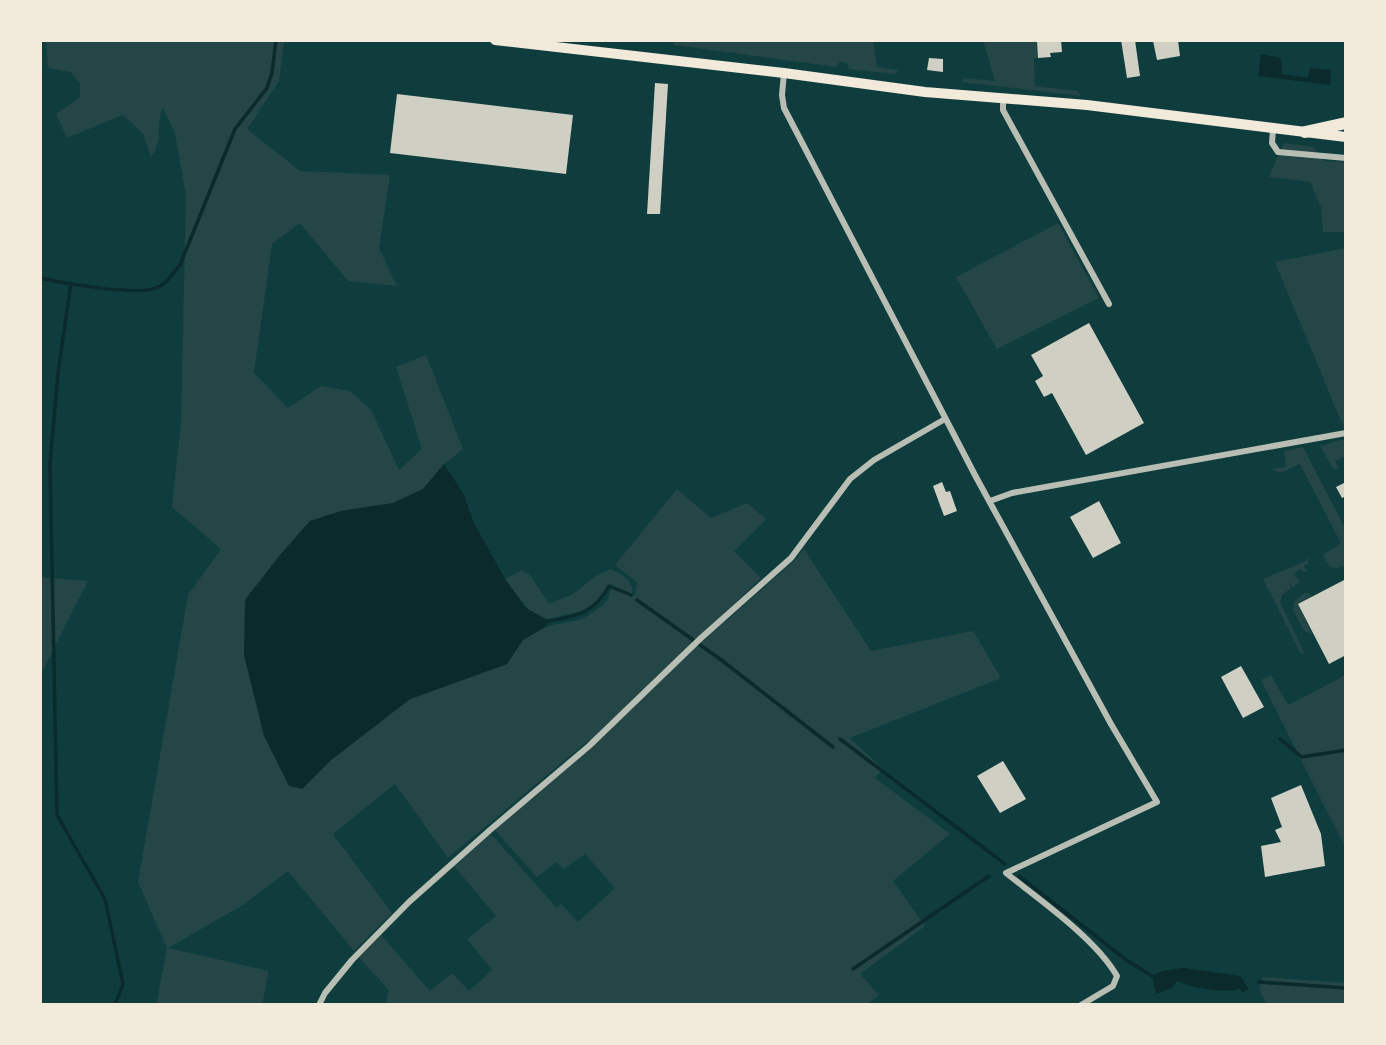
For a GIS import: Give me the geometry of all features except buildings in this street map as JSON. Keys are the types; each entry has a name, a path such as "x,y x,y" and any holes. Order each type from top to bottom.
{"highway":[{"path":"1305,132 1346,123"}],"main road":[{"path":"495,40 915,91 1098,106 1346,137"}],"street":[{"path":"784,73 782,100 790,121 989,501 1111,724 1157,802 1006,873 1070,925 1110,964 1116,976 1113,986 1081,1005"},
{"path":"1003,98 1003,110 1109,304"},
{"path":"1273,129 1272,144 1278,152 1346,158"},
{"path":"319,1005 325,993 352,960 409,902 589,746 686,652 790,558 850,479 874,460 945,419"},
{"path":"989,501 1012,493 1346,433"}],"shaded area":[{"path":"46,40 284,40 279,81 247,129 300,171 390,175 379,248 397,286 348,281 300,223 272,244 254,373 288,408 321,386 350,391 371,410 399,470 422,449 396,367 426,355 463,449 444,464 423,489 393,503 341,511 310,521 245,600 302,789 331,760 410,699 507,664 523,640 545,627 582,619 602,606 608,599 613,583 598,602 581,611 547,619 531,613 505,579 521,570 530,575 549,604 573,594 596,576 611,569 629,582 635,596 637,582 615,565 677,489 711,518 747,503 766,519 734,551 761,578 724,614 726,621 804,549 871,651 973,631 1001,678 850,738 883,769 875,778 950,834 893,881 925,926 860,974 879,995 866,1005 385,1005 389,990 359,958 381,935 430,991 452,973 469,991 492,970 467,939 496,916 454,866 489,834 557,908 561,904 578,922 615,888 585,854 564,869 557,862 537,877 494,829 593,746 589,740 448,858 395,784 333,834 392,913 354,951 288,871 243,905 168,948 269,971 262,1005 156,1005 167,948 138,882 188,595 221,549 172,507 181,422 186,196 175,133 163,108 159,121 158,143 151,157 143,134 123,115 67,138 56,114 80,97 80,84 71,72 48,68"},
{"path":"674,40 873,40 877,67 898,70 895,74 849,69 847,63 840,62 836,67 673,45"},
{"path":"983,40 1037,40 1038,58 1034,58 1035,86 1078,91 1081,96 962,82 963,78 995,81"},
{"path":"1261,54 1281,58 1282,74 1308,78 1310,68 1331,70 1330,85 1258,76"},
{"path":"1284,143 1313,147 1324,161 1346,162 1346,232 1323,232 1321,207 1310,182 1269,177"},
{"path":"1058,223 1099,298 997,349 956,277"},
{"path":"1346,248 1346,427 1344,428 1275,262"},
{"path":"1346,439 1346,456 1335,461 1339,468 1334,470 1320,446"},
{"path":"1303,447 1346,530 1344,568 1342,565 1337,568 1330,567 1323,555 1341,543 1300,464 1280,473 1272,469 1286,467 1284,451"},
{"path":"444,464 463,493 474,523 505,579 526,608 549,621 545,627 523,640 507,664 410,699 331,760 302,789 289,786 264,736 244,655 245,600 310,521 341,511 393,503 423,489"},
{"path":"1308,556 1308,565 1305,564 1304,568 1307,569 1306,573 1299,569 1294,575 1300,581 1293,587 1288,581 1291,588 1282,595 1280,602 1302,648 1304,653 1301,654 1263,579 1306,561"},
{"path":"40,577 88,581 40,676"},
{"path":"1304,593 1312,596 1298,604 1312,634 1304,631 1293,610 1294,602"},
{"path":"1271,675 1288,705 1346,675 1346,849 1261,680"},
{"path":"1183,968 1241,976 1248,989 1243,993 1240,989 1217,991 1177,981 1172,988 1156,994 1152,976 1162,971"},
{"path":"1263,977 1346,983 1346,1005 1267,1005 1259,989"}],"waterway":[{"path":"40,278 133,291 156,288 167,281 180,265 235,129 267,88 272,73 276,40"},
{"path":"71,283 58,373 50,464 57,815 105,899 123,984 115,1005"},
{"path":"549,621 591,608 609,586 631,595"},
{"path":"637,600 720,659 833,747"},
{"path":"840,739 1005,864"},
{"path":"1280,739 1302,757 1346,750"},
{"path":"853,969 989,876"},
{"path":"1019,876 1125,959 1152,976"},
{"path":"1259,982 1346,988"}]}
